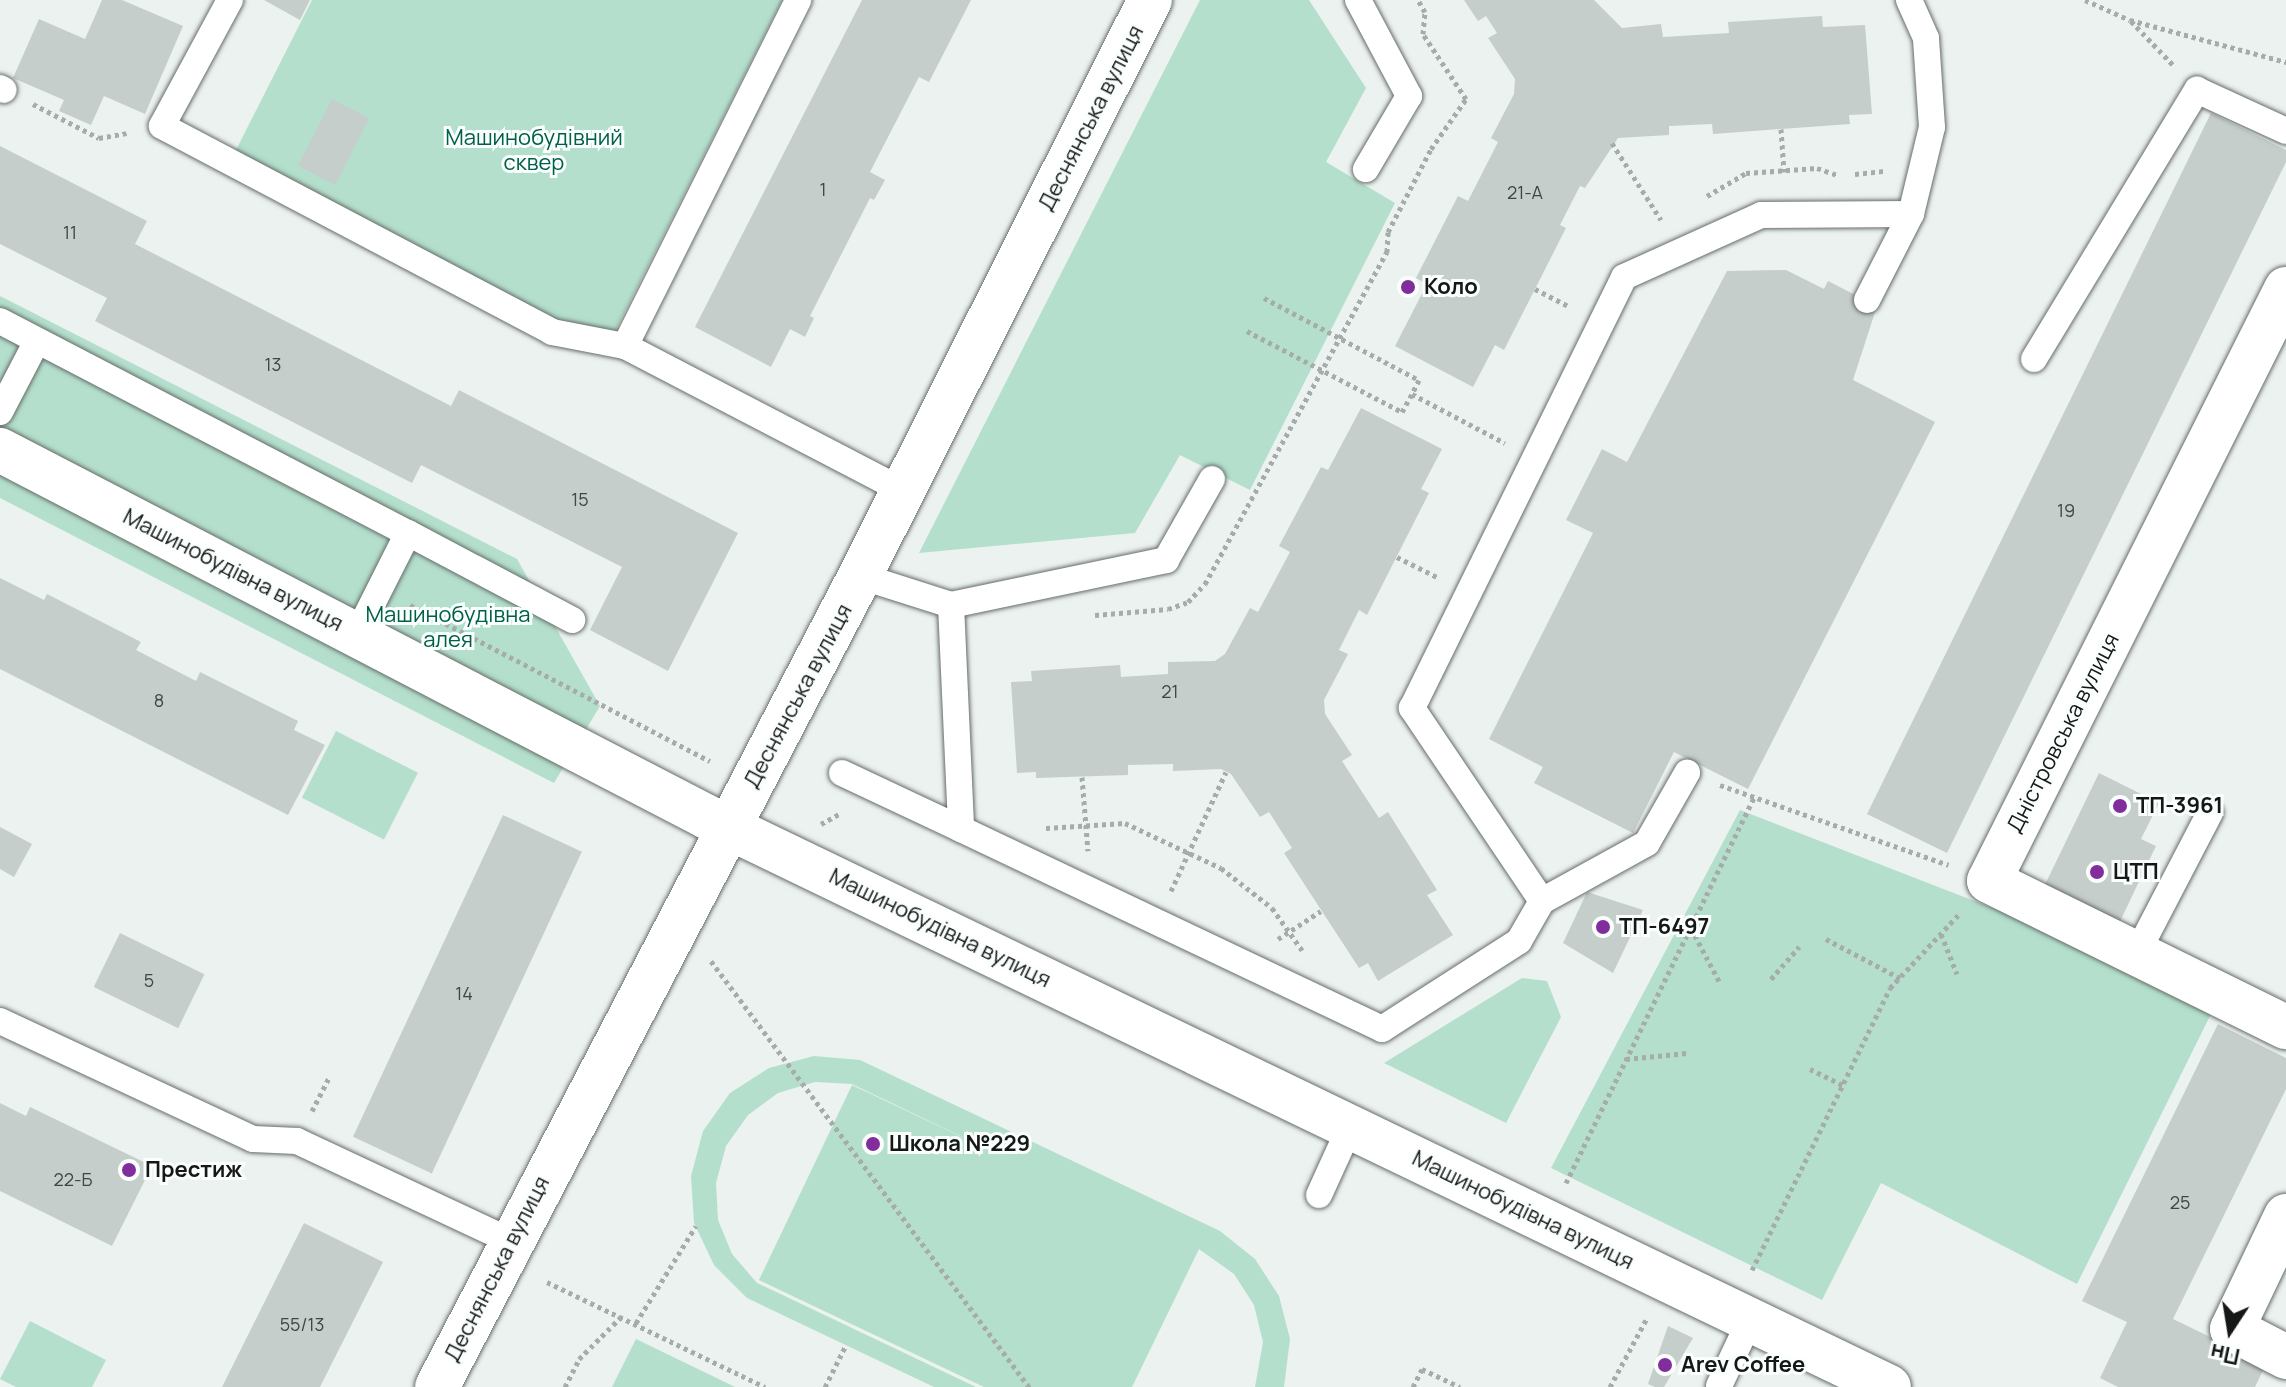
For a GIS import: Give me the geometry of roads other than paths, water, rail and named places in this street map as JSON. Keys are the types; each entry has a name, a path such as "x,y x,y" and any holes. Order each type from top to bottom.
{"street":[{"name":"Деснянська вулиця","path":"437,1387 510,1241 860,576 1150,0"},
{"name":"Дністровська вулиця","path":"2137,953 1989,881 2286,289"},
{"name":"Машинобудівна вулиця","path":"0,450 729,827 1889,1387"},
{"path":"2137,953 2286,1027"},
{"path":"2286,1216 2232,1329 2286,1357"}],"lane":[{"path":"230,0 162,126 552,332 625,346 903,491"},
{"path":"625,346 798,0"},
{"path":"1358,0 1409,96 1366,169"},
{"path":"1867,300 1911,214 1932,127 1926,38 1909,0"},
{"path":"2034,359 2197,90 2286,131"},
{"path":"1542,901 1412,708 1624,277 1761,215 1911,214"},
{"path":"0,321 572,620"},
{"path":"0,412 37,341"},
{"path":"860,576 951,605 1166,560 1212,479"},
{"path":"357,634 408,533"},
{"path":"951,605 961,829"},
{"path":"842,773 1382,1029 1519,941 1542,901 1647,843 1687,773"},
{"path":"2137,953 2210,813"},
{"path":"0,1021 253,1139 297,1141 510,1241"},
{"path":"1319,1195 1350,1127"},
{"path":"1719,1386 1741,1315"}],"place":[{"name":"Коло","path":"1408,287"},
{"name":"ТП-3961","path":"2120,806"},
{"name":"ЦТП","path":"2097,872"},
{"name":"ТП-6497","path":"1603,927"},
{"name":"Школа №229","path":"873,1144"},
{"name":"Престиж","path":"129,1170"},
{"name":"Arev Coffee","path":"1665,1365"}],"park label":[{"name":"Машинобудівний сквер","path":"534,150"},
{"name":"Машинобудівна алея","path":"448,626"}]}
